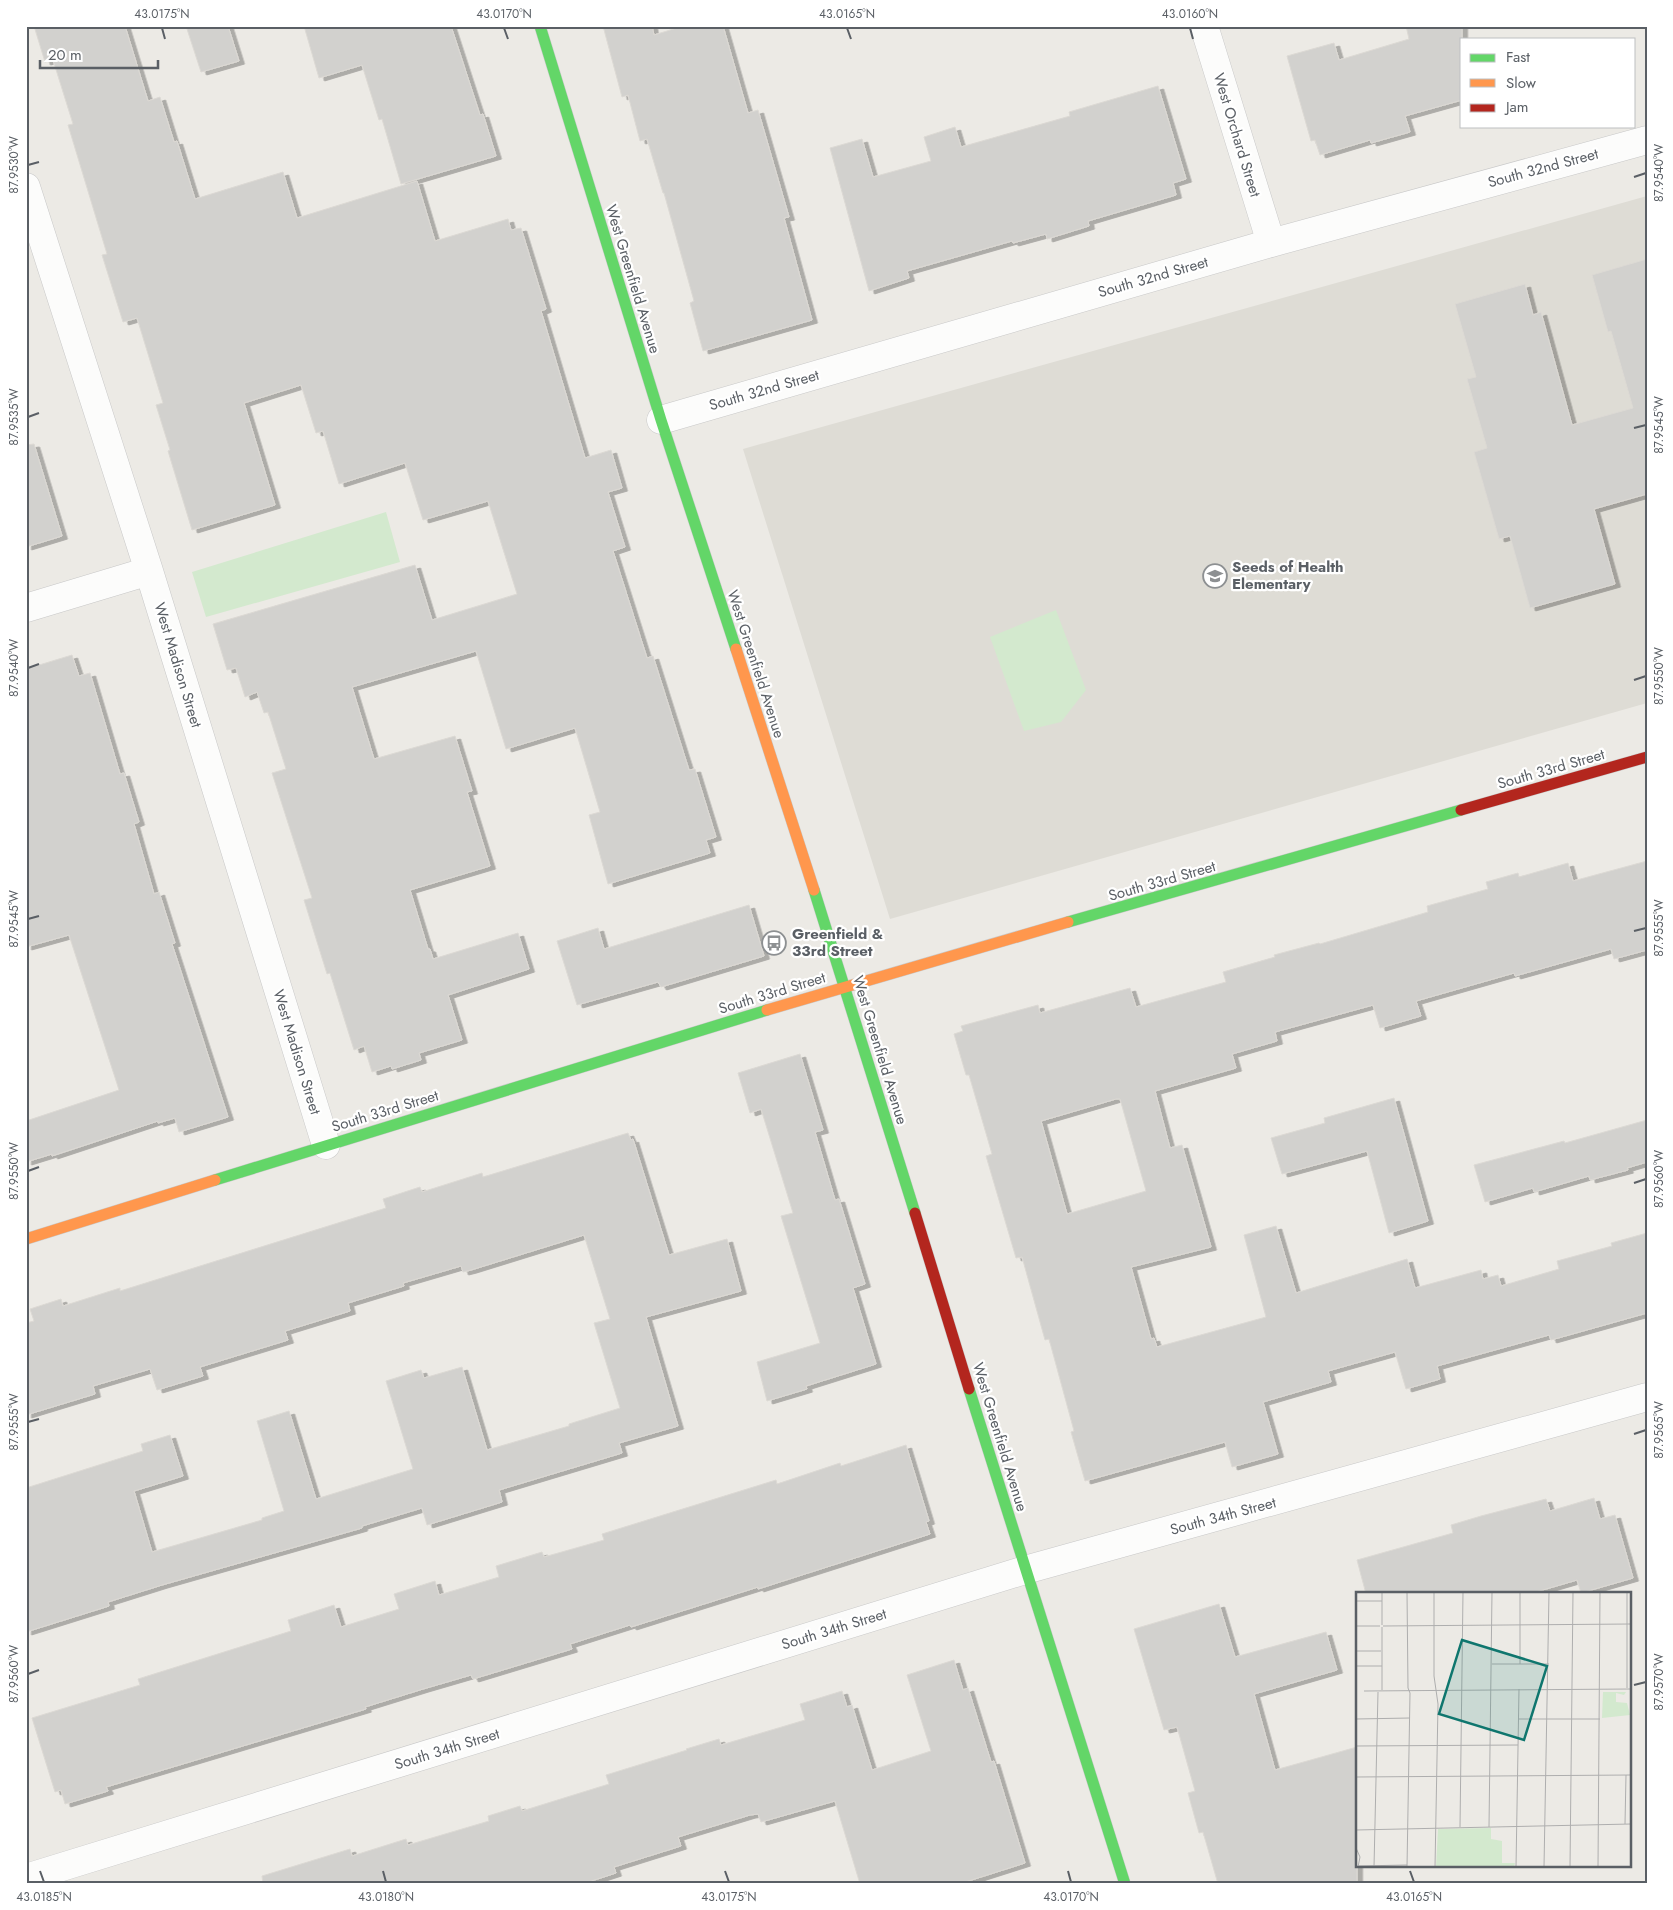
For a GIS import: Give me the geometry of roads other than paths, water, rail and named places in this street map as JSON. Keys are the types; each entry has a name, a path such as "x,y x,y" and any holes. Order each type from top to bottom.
{"main road":[{"name":"West Greenfield Avenue","path":"540,26 661,420 845,986 1025,1570 1125,1884"},
{"name":"South 33rd Street","path":"26,1239 326,1144 845,986 1647,756"}],"street":[{"name":"West Orchard Street","path":"1204,26 1270,243"},
{"name":"South 32nd Street","path":"661,420 1270,243 1647,140"},
{"name":"West Madison Street","path":"26,187 149,570 326,1144"},
{"path":"26,608 149,570"},
{"name":"South 34th Street","path":"26,1878 1025,1570 1647,1397"}],"place":[{"name":"Seeds of Health Elementary","path":"1215,576"},
{"name":"Greenfield & 33rd Street","path":"774,943"}]}
